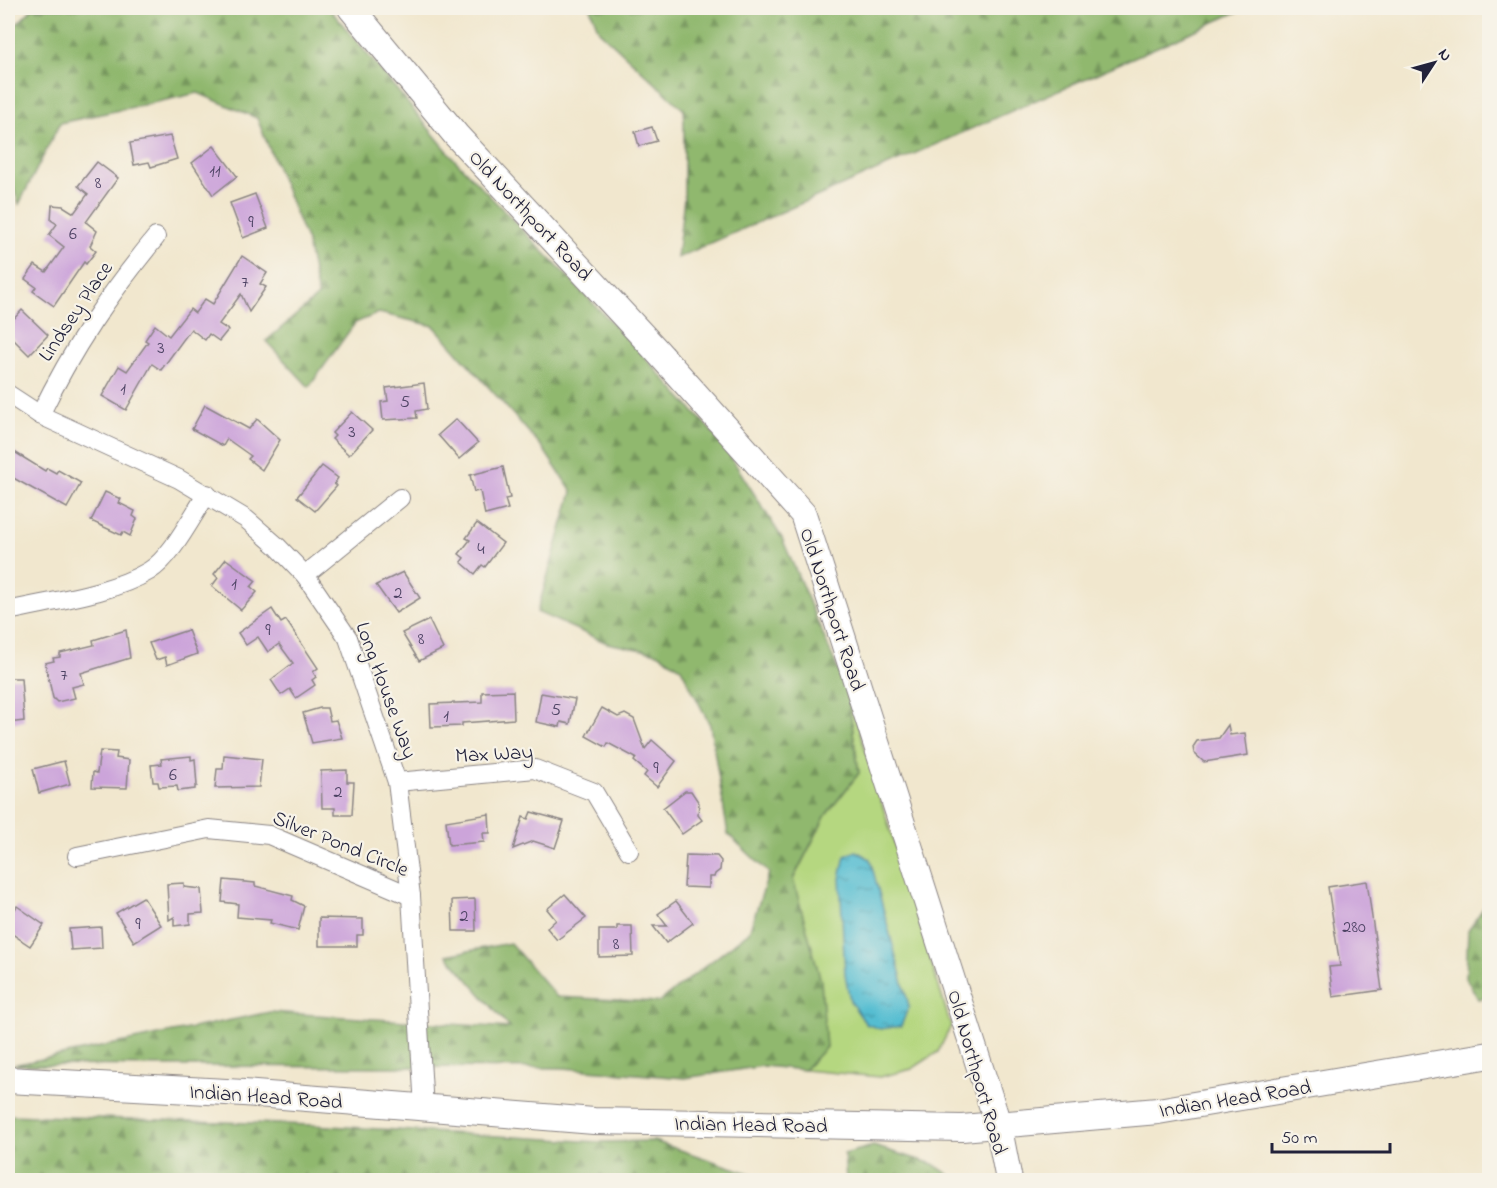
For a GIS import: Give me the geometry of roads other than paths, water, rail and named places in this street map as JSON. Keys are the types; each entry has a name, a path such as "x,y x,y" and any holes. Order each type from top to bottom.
{"main road":[{"name":"Old Northport Road","path":"351,8 456,135 656,350 804,514 998,1124 1009,1180"},
{"name":"Indian Head Road","path":"8,1080 244,1093 594,1121 962,1128 1158,1111 1490,1055"}],"street":[{"name":"Lindsey Place","path":"40,415 66,362 87,328 156,237"},
{"name":"Long House Way","path":"8,394 40,415 207,494 246,519 305,575 348,638 397,782 411,896 424,1108"},
{"path":"8,611 118,585 150,570 174,544 207,494"},
{"path":"305,575 400,498"},
{"name":"Max Way","path":"397,782 535,769 594,792 629,851"},
{"name":"Silver Pond Circle","path":"76,856 209,829 269,835 411,896"}],"water":[{"path":"856,851 870,859 909,1006 901,1026 880,1029 866,1024 850,1001 845,974 840,878 845,856"}]}
